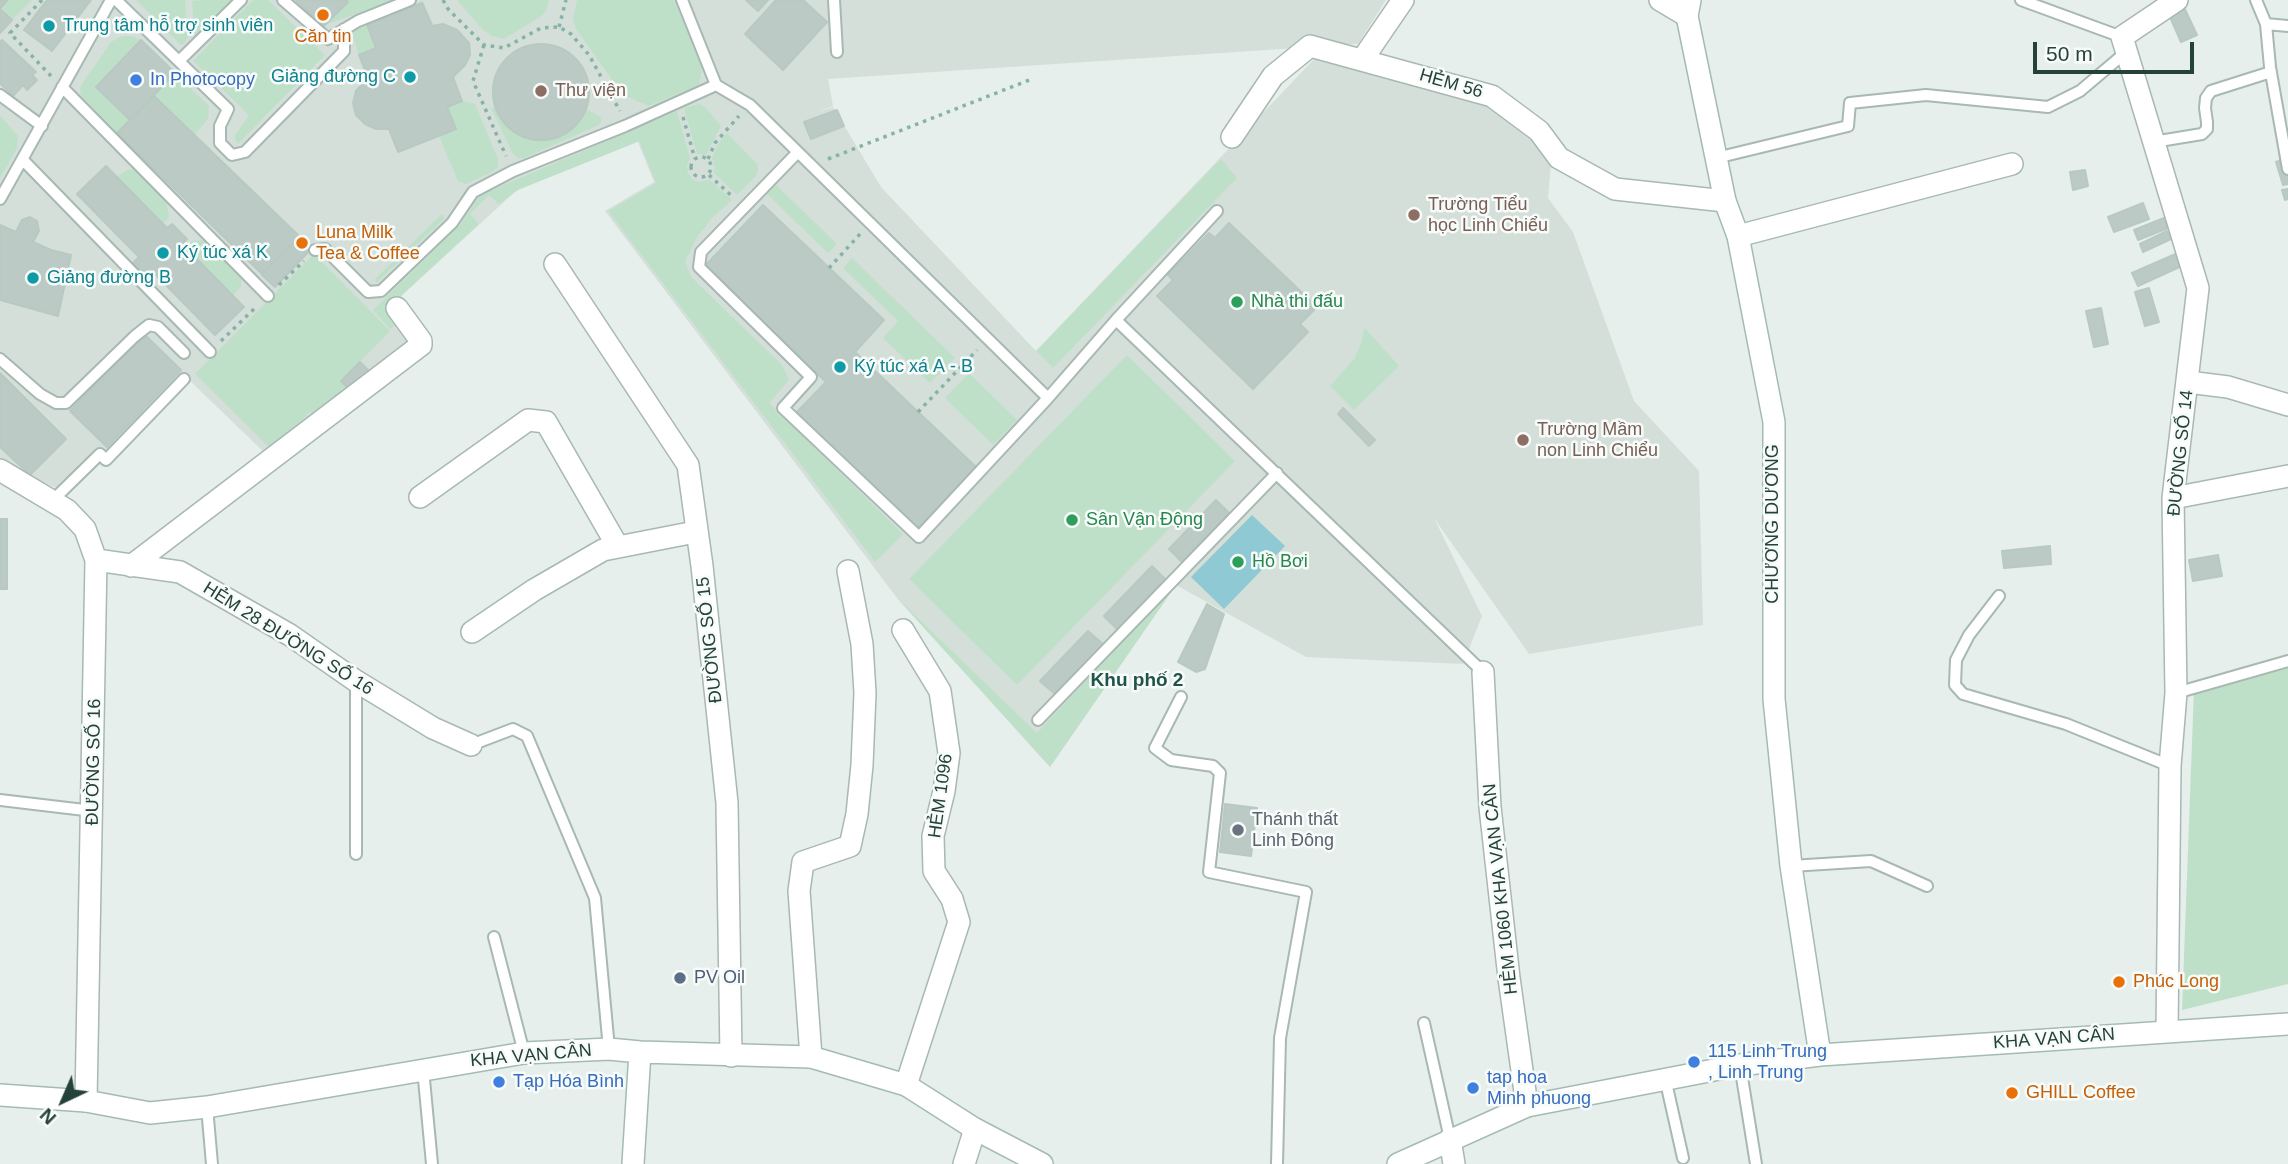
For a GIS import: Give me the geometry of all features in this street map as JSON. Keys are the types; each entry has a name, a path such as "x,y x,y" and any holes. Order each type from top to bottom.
{"street":[{"path":"1362,60 1403,0"},
{"path":"1660,0 1689,8"},
{"path":"2123,45 2178,0"},
{"name":"CHƯƠNG DƯƠNG","path":"1689,8 1716,158 1725,201 1738,236 1774,422 1774,699 1791,866 1820,1055"},
{"name":"ĐƯỜNG SỐ 14","path":"2123,45 2198,288 2172,498 2176,693 2170,766 2167,1031"},
{"name":"HẺM 56","path":"1232,137 1273,76 1310,46 1492,96 1539,131 1559,158 1615,189 1725,201"},
{"path":"1738,236 2012,164"},
{"name":"ĐƯỜNG SỐ 15","path":"555,264 688,465 695,532 702,566 727,803 731,1056"},
{"path":"131,565 421,345 421,341 397,308"},
{"path":"2188,382 2228,387 2288,405"},
{"path":"420,497 528,420 546,422 618,547"},
{"name":"ĐƯỜNG SỐ 16","path":"0,470 67,510 85,529 96,560 86,1101"},
{"path":"2172,498 2288,476"},
{"path":"472,632 534,590 603,550 695,532"},
{"name":"HẺM 28 ĐƯỜNG SỐ 16","path":"96,560 180,572 290,635 356,681 433,727 471,746"},
{"path":"811,1056 799,891 803,862 850,846 858,814 862,765 862,644 848,571"},
{"name":"HẺM 1096","path":"903,630 940,691 949,753 944,791 933,835 934,871 952,898 959,922 906,1085"},
{"name":"HẺM 1060 KHA VẠN CÂN","path":"1483,671 1490,807 1509,978 1527,1106"},
{"name":"KHA VẠN CÂN","path":"1740,1065 1820,1055 2288,1024"},
{"name":"KHA VẠN CÂN","path":"0,1095 86,1101 150,1112 207,1107 524,1053 609,1049 731,1056 811,1056 906,1085 975,1129 1042,1164"},
{"path":"633,1164 640,1052"},
{"path":"1398,1164 1527,1106 1740,1065"},
{"path":"964,1164 975,1129"},
{"path":"1450,1139 1454,1164"}],"lane":[{"path":"0,199 111,0"},
{"path":"116,0 228,109 220,126 220,143 232,155 245,152 344,51 344,29"},
{"path":"180,60 241,0"},
{"path":"284,0 328,39 344,29 410,0"},
{"path":"682,0 716,85 750,104 1048,398"},
{"path":"834,0 837,52"},
{"path":"1716,158 1848,126 1850,103 1926,96 2048,107 2080,91 2123,45 2021,0"},
{"path":"2256,0 2266,24 2271,72 2288,169"},
{"path":"2266,24 2288,26"},
{"path":"2153,142 2202,134 2207,129 2206,98 2211,91 2271,72"},
{"path":"315,250 325,249 369,292 381,291 452,223 473,192 513,171 625,127 716,85"},
{"path":"62,87 268,296"},
{"path":"0,95 42,126"},
{"path":"797,153 701,252 699,267 811,377 783,408 919,537 1217,211"},
{"path":"23,160 210,352"},
{"path":"1116,320 1483,671"},
{"path":"0,359 40,394 56,403 66,403 149,325 158,327 184,353"},
{"path":"52,501 100,454 106,460 184,379"},
{"path":"1038,720 1277,473"},
{"path":"1999,596 1969,635 1956,660 1955,685 1963,694 2066,724 2170,766"},
{"path":"2176,693 2288,661"},
{"path":"356,681 356,854"},
{"path":"1181,697 1155,748 1171,760 1213,766 1220,774 1209,872 1306,892 1280,1038 1277,1164"},
{"path":"471,746 513,729 527,736 595,898 609,1049"},
{"path":"0,800 93,811"},
{"path":"1791,866 1871,861 1927,886"},
{"path":"494,936 524,1053"},
{"path":"1424,1023 1450,1139"},
{"path":"1740,1065 1756,1164"},
{"path":"423,1069 432,1164"},
{"path":"1665,1078 1683,1158"},
{"path":"207,1107 212,1164"}],"path":[{"path":"43,0 10,33 62,87"},
{"path":"443,0 448,9 484,45 504,48 541,28 559,27 571,34 589,55 619,108 625,127"},
{"path":"559,27 566,0"},
{"path":"484,45 473,81 513,171"},
{"path":"811,166 1032,79"},
{"path":"680,102 695,159"},
{"path":"708,159 724,131 750,104"},
{"path":"695,159 708,159 712,165 709,175 704,178 694,175 691,164 695,159"},
{"path":"709,175 745,206"},
{"path":"829,268 869,224"},
{"path":"210,352 315,250"},
{"path":"918,412 987,338"}],"shaded area":[{"path":"0,0 1386,0 1358,44 828,79 833,106 815,113 833,107 881,187 1036,351 1319,54 1492,103 1538,137 1551,163 1548,198 1573,232 1634,401 1699,471 1703,625 1529,654 1434,518 1482,616 1463,664 1306,657 1176,585 1050,767 897,598 605,211 654,182 638,142 517,190 388,308 418,343 268,456 186,377 66,492 0,464"}],"green space":[{"path":"10,0 32,0 12,20 2,10"},
{"path":"136,0 185,0 188,36 184,44 180,44"},
{"path":"232,0 195,38 192,1"},
{"path":"253,0 268,0 325,55 238,144 234,137 248,117 247,113 193,61"},
{"path":"346,0 396,0 327,24 348,2"},
{"path":"457,0 549,0 546,11 540,17 504,39 492,36 482,29"},
{"path":"577,0 674,0 702,68 699,85 648,106 622,94 576,29 573,19"},
{"path":"423,1 434,26 422,3 367,25 376,48 359,55 351,31"},
{"path":"122,36 141,40 96,86 130,120 117,133 81,98 80,87 111,42"},
{"path":"175,73 209,106 208,119 194,135 154,96"},
{"path":"462,101 475,104 498,159 498,167 492,172 466,184 458,181 439,136 447,107"},
{"path":"699,104 706,108 721,126 706,155 697,154 684,108"},
{"path":"495,107 500,117 517,134 540,140 563,135 573,128 586,109 602,120 599,125 524,158 518,158 513,154 491,108"},
{"path":"677,111 690,159 687,165 688,173 693,180 700,182 709,179 732,200 713,217 697,237 685,262 692,278 782,365 789,380 769,403 903,534 875,562 608,211 656,183 639,141 518,190 499,204 489,195 470,214 479,224 388,308 399,323 390,329 373,310 461,224 480,195"},
{"path":"0,115 18,136 17,148 0,178"},
{"path":"727,133 757,164 758,170 756,176 737,195 714,173 712,159 717,146"},
{"path":"1221,159 1237,178 1053,368 1036,351"},
{"path":"129,169 135,171 166,201 169,217 163,224 117,177"},
{"path":"775,184 837,244 828,253 766,193"},
{"path":"441,215 444,219 376,283 375,279"},
{"path":"192,241 207,241 241,275 241,287 233,295 187,248"},
{"path":"314,254 390,331 341,381 352,392 317,419 310,412 272,450 195,374"},
{"path":"852,258 955,358 930,383 883,338 898,321 843,268"},
{"path":"1364,327 1399,366 1354,410 1330,386 1355,358"},
{"name":"Sân Vận Động","path":"1127,355 1235,461 1017,685 909,579"},
{"path":"969,373 1017,420 993,445 945,398"},
{"path":"1176,585 1050,767 897,598 1037,733"},
{"path":"2288,662 2288,984 2182,1010 2194,689"}],"water":[{"name":"Hồ Bơi","path":"1252,515 1285,546 1224,609 1191,577"}],"building":[{"path":"0,0 8,0 0,9"},
{"name":"Trung tâm hỗ trợ sinh viên","path":"47,0 91,0 52,51 24,30"},
{"name":"Căn tin","path":"296,0 346,0 348,2 323,27"},
{"path":"746,0 768,0 758,11"},
{"path":"776,0 803,0 827,22 783,70 745,34"},
{"name":"Giảng đường C","path":"422,3 432,26 443,24 457,30 469,43 470,55 465,65 453,77 462,101 447,107 456,129 398,152 389,129 376,129 365,124 356,115 353,103 356,91 368,78 359,55 376,48 367,25"},
{"path":"2182,3 2197,35 2181,42 2167,10"},
{"path":"0,9 12,20 0,33"},
{"path":"2,40 36,72 32,75 37,80 27,90 23,85 13,96 0,83"},
{"name":"In Photocopy","path":"141,40 175,73 130,120 96,87"},
{"name":"Thư viện","path":"541,44 559,47 575,58 586,74 589,92 586,110 575,126 559,137 541,140 523,137 507,126 496,110 493,92 496,74 507,58 523,47"},
{"path":"154,96 299,236 262,274 117,133"},
{"path":"837,110 844,126 811,139 804,122"},
{"path":"2287,158 2288,184 2283,185 2276,162"},
{"name":"Ký túc xá K","path":"106,166 167,228 172,224 187,239 182,244 244,307 215,335 154,273 149,278 133,263 139,257 77,194"},
{"path":"2085,170 2088,186 2073,190 2070,172"},
{"path":"2288,189 2288,199 2285,200 2282,190"},
{"path":"2143,203 2149,219 2114,232 2108,217"},
{"name":"Ký túc xá A - B","path":"763,205 884,320 855,352 976,467 918,528 796,413 826,382 705,266"},
{"name":"Giảng đường B","path":"30,217 37,221 39,231 33,242 71,255 58,316 0,300 0,225 16,232 22,220"},
{"path":"2164,218 2168,228 2138,240 2134,230"},
{"name":"Nhà thi đấu","path":"1229,223 1317,307 1300,324 1308,332 1253,389 1157,296 1173,280 1168,275 1209,233 1215,238"},
{"path":"2167,231 2171,239 2143,252 2140,244"},
{"path":"299,236 312,248 275,287 262,275"},
{"path":"2180,252 2186,264 2138,286 2132,273"},
{"path":"2149,288 2159,322 2145,326 2135,292"},
{"path":"2101,308 2108,344 2094,347 2086,311"},
{"path":"144,334 181,370 107,447 70,411"},
{"path":"360,362 370,372 351,391 341,381"},
{"path":"0,373 66,439 30,475 0,447"},
{"path":"1343,408 1375,440 1369,446 1338,414"},
{"path":"1216,500 1230,514 1183,563 1169,549"},
{"path":"0,519 7,519 7,589 0,589"},
{"path":"2050,546 2051,564 2004,568 2002,551"},
{"path":"2218,555 2222,576 2193,581 2189,560"},
{"path":"1152,566 1166,580 1118,630 1104,616"},
{"path":"1207,604 1224,614 1205,669 1196,672 1178,662"},
{"path":"1088,631 1104,645 1056,695 1040,681"},
{"name":"Thánh thất Linh Đông","path":"1225,804 1257,808 1251,856 1220,852"}],"place":[{"name":"Căn tin","path":"323,15"},
{"name":"Trung tâm hỗ trợ sinh viên","path":"49,26"},
{"name":"Giảng đường C","path":"410,77"},
{"name":"In Photocopy","path":"136,80"},
{"name":"Thư viện","path":"541,91"},
{"name":"Trường Tiểu học Linh Chiểu","path":"1414,215"},
{"name":"Luna Milk Tea & Coffee","path":"302,243"},
{"name":"Ký túc xá K","path":"163,253"},
{"name":"Giảng đường B","path":"33,278"},
{"name":"Nhà thi đấu","path":"1237,302"},
{"name":"Ký túc xá A - B","path":"840,367"},
{"name":"Trường Mầm non Linh Chiểu","path":"1523,440"},
{"name":"Sân Vận Động","path":"1072,520"},
{"name":"Hồ Bơi","path":"1238,562"},
{"name":"Thánh thất Linh Đông","path":"1238,830"},
{"name":"PV Oil","path":"680,978"},
{"name":"Phúc Long","path":"2119,982"},
{"name":"115 Linh Trung , Linh Trung","path":"1694,1062"},
{"name":"Tạp Hóa Bình","path":"499,1082"},
{"name":"tap hoa Minh phuong","path":"1473,1088"},
{"name":"GHILL Coffee","path":"2012,1093"}],"district":[{"name":"Khu phố 2","path":"1137,681"}]}
